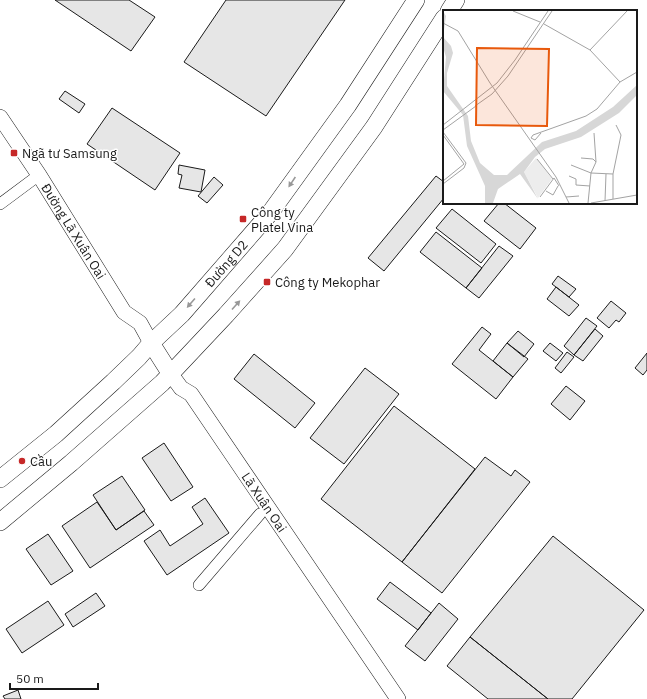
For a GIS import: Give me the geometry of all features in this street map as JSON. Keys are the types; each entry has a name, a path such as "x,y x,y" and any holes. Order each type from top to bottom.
{"main road":[{"name":"Đường D2","path":"314,150 318,129 406,0"},
{"name":"Đường D2","path":"0,479 56,434 128,368 151,343 182,314 270,213 314,150 348,105 416,0"},
{"path":"450,10 456,0"},
{"path":"462,10 468,0"},
{"path":"0,522 71,463 162,383 226,316 286,249 371,131 443,20"},
{"path":"300,230 311,227 316,223 385,129 443,39"},
{"name":"Đường Lã Xuân Oai","path":"0,117 39,174 124,312 140,323 151,343"},
{"path":"151,343 170,373"},
{"name":"Đường D2","path":"0,467 109,376 128,368"},
{"name":"Lã Xuân Oai","path":"170,373 181,388 191,394 398,699"},
{"path":"0,528 7,527 143,411 150,394"}],"street":[{"path":"0,204 39,174"},
{"path":"198,585 260,514"}],"building":[{"path":"55,0 129,0 155,17 131,51"},
{"path":"226,0 345,0 266,116 184,62"},
{"path":"65,91 85,104 79,113 59,99"},
{"path":"112,108 180,153 155,190 87,144"},
{"path":"179,165 205,170 201,192 179,188 182,175 178,174"},
{"path":"436,176 443,181 443,199 384,271 368,258"},
{"path":"214,177 223,185 207,203 198,196"},
{"path":"498,204 505,204 536,228 520,249 484,221"},
{"path":"452,209 496,244 481,263 436,228"},
{"path":"436,232 482,268 466,288 420,252"},
{"path":"499,246 513,256 479,298 466,288"},
{"path":"558,276 576,289 569,297 552,284"},
{"path":"556,287 579,305 569,316 547,299"},
{"path":"611,301 626,313 619,322 616,320 609,328 597,318"},
{"path":"586,318 597,326 574,355 564,346"},
{"path":"482,327 491,334 479,350 513,377 496,399 452,364"},
{"path":"595,329 603,336 583,361 574,355"},
{"path":"518,331 534,344 524,357 507,343"},
{"path":"507,343 528,359 513,377 493,361"},
{"path":"550,343 563,353 556,361 543,351"},
{"path":"567,352 574,357 561,373 555,368"},
{"path":"647,353 647,370 643,375 635,368"},
{"path":"254,354 315,403 295,428 234,379"},
{"path":"365,368 399,394 344,464 310,438"},
{"path":"566,386 585,401 570,420 551,404"},
{"path":"394,406 475,469 402,562 321,499"},
{"path":"164,443 193,487 171,501 142,458"},
{"path":"485,457 511,476 515,470 530,482 442,593 402,562"},
{"path":"122,476 145,510 116,530 93,495"},
{"path":"205,498 229,533 167,575 144,541 160,530 170,546 203,524 192,507"},
{"path":"97,502 116,530 144,511 154,525 90,568 62,526"},
{"path":"48,534 73,571 51,585 26,549"},
{"path":"553,536 644,610 572,699 548,699 470,637"},
{"path":"390,582 431,613 418,630 377,599"},
{"path":"96,593 105,606 73,627 65,614"},
{"path":"48,601 64,625 22,653 6,629"},
{"path":"439,603 458,619 425,661 405,646"},
{"path":"470,637 548,699 488,699 447,666"},
{"path":"18,690 21,699 5,699 3,696"}],"place":[{"name":"Ngã tư Samsung","path":"14,153"},
{"name":"Công ty Platel Vina","path":"243,219"},
{"name":"Công ty Mekophar","path":"267,282"},
{"name":"Cầu","path":"22,461"}]}
